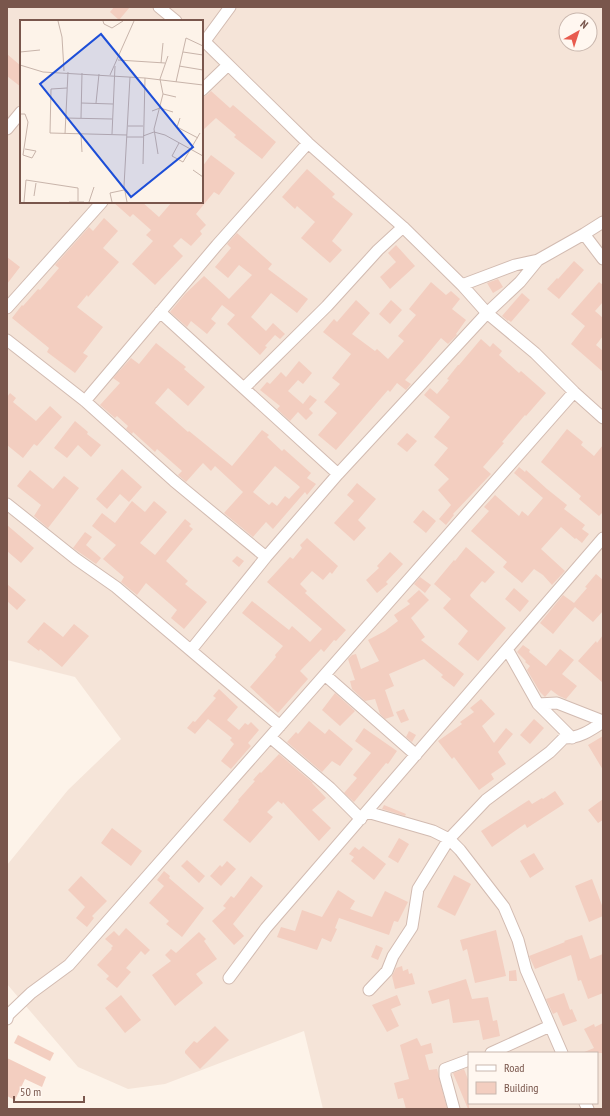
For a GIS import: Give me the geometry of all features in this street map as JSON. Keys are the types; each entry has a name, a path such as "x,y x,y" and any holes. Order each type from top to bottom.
{"street":[{"path":"158,7 175,20"},
{"path":"230,7 203,40 308,143 403,226 462,285 487,313 535,352 574,392 603,418"},
{"path":"203,89 228,65"},
{"path":"7,129 20,113"},
{"path":"85,401 160,312 308,143"},
{"path":"7,308 101,203"},
{"path":"462,285 515,265 538,260 603,222"},
{"path":"244,388 327,306 378,250 403,226"},
{"path":"584,234 603,259"},
{"path":"191,650 266,557 338,474 487,313 520,282 538,260"},
{"path":"160,312 338,474"},
{"path":"7,340 85,401 174,480 266,557"},
{"path":"7,1019 8,1015 31,993 69,965 574,392"},
{"path":"7,504 76,559 116,587 280,726"},
{"path":"229,978 266,928 603,538"},
{"path":"507,649 538,704 572,738"},
{"path":"324,675 416,754"},
{"path":"538,704 557,703 603,721"},
{"path":"368,990 387,971 393,956 412,927 418,889 449,839 486,800 550,752 564,738 572,738 585,733 603,721"},
{"path":"270,737 364,816 433,831 449,839 460,850 504,907 518,940 526,970 562,1052"},
{"path":"493,1052 550,1026"},
{"path":"454,1109 445,1076 445,1069 468,1060"}],"shaded area":[{"path":"7,7 603,7 603,1109 323,1109 304,1031 165,1084 128,1089 78,1067 7,984 7,865 68,790 121,739 75,677 7,660"}],"building":[{"path":"114,7 130,7 119,20 110,12"},
{"path":"7,54 20,65 20,86 7,76"},
{"path":"211,91 230,108 233,105 276,142 262,159 234,137 236,135 216,118 203,130 203,97"},
{"path":"211,155 235,173 219,195 214,192 196,214 206,225 200,231 202,234 191,246 181,238 173,246 183,256 155,285 132,264 153,241 146,235 151,230 133,214 130,217 114,203 143,203 159,217 171,203 203,203 203,166"},
{"path":"307,169 335,194 332,197 353,214 332,241 342,250 330,263 301,238 315,222 297,206 295,209 282,197"},
{"path":"104,218 118,231 103,248 119,262 88,297 87,295 77,307 103,327 83,353 88,356 75,373 47,352 49,348 12,318 22,305 23,306 38,289 40,290 59,268 55,265 89,227 93,231"},
{"path":"237,233 272,264 268,269 308,299 297,313 271,293 251,317 266,331 273,323 285,334 280,339 275,335 265,346 267,347 260,355 227,324 235,315 222,305 211,319 216,323 207,334 191,321 187,327 170,312 185,294 204,276 229,299 252,275 239,265 228,278 215,267 231,248 227,244"},
{"path":"396,245 415,266 390,289 380,277 396,262 388,253"},
{"path":"7,257 20,267 7,284"},
{"path":"574,261 584,270 559,299 547,289"},
{"path":"498,279 503,287 493,293 487,283"},
{"path":"431,282 446,295 451,291 460,299 452,309 466,320 456,334 457,335 448,344 441,338 405,380 411,384 406,390 397,383 390,392 388,390 336,450 318,435 337,413 324,402 340,384 332,378 351,354 323,332 334,319 337,322 356,300 370,313 352,334 375,351 377,349 388,359 404,341 398,336 416,315 409,309"},
{"path":"599,282 603,285 603,302 595,311 603,318 603,336 596,345 603,351 603,372 571,344 585,326 571,314"},
{"path":"522,293 530,300 511,322 508,321 502,316"},
{"path":"391,300 402,310 390,324 379,314"},
{"path":"481,339 490,347 493,343 502,351 499,355 519,373 521,371 546,393 502,442 504,443 483,467 491,474 453,514 454,515 446,525 439,519 451,505 438,490 449,479 434,465 448,448 434,437 450,417 424,395 430,388 437,394 449,380 447,379 458,365"},
{"path":"156,343 186,367 184,369 205,387 188,406 168,388 155,403 188,432 189,431 232,466 262,430 269,435 267,437 282,451 284,449 311,473 307,478 316,484 307,495 305,492 273,529 266,522 253,537 224,513 243,492 215,466 211,471 203,463 186,482 178,475 182,471 157,449 155,452 133,432 132,434 126,429 128,426 117,416 115,418 100,405 120,383 113,378 131,358 139,364","holes":["275,466 300,487 289,499 285,496 277,506 272,502 269,505 253,492"]},
{"path":"299,361 312,373 303,384 298,380 288,391 303,404 310,395 317,400 309,409 313,413 306,420 298,412 290,421 277,409 280,406 260,390 267,382 270,384 281,372 286,377"},
{"path":"10,393 16,398 13,402 36,421 50,406 62,417 37,446 34,444 23,458 7,445 7,397"},
{"path":"75,421 88,432 87,434 101,445 91,457 78,445 67,458 54,448"},
{"path":"567,429 583,442 581,445 594,456 603,445 603,512 599,516 579,499 581,496 541,462"},
{"path":"407,433 417,441 407,452 397,444"},
{"path":"519,467 525,472 526,470 567,505 564,509 585,525 582,529 589,534 582,543 561,527 541,549 565,571 552,585 543,575 534,569 522,583 503,567 507,562 471,531 489,511 484,507 495,495 519,516 522,511 528,516 543,498 514,473"},
{"path":"122,469 142,487 129,502 120,494 107,509 96,499"},
{"path":"30,470 53,489 64,476 79,488 48,528 34,516 41,505 17,486"},
{"path":"357,483 376,499 358,520 366,528 354,541 334,523 354,501 347,495"},
{"path":"132,501 145,512 154,501 167,512 140,543 155,555 185,519 191,524 189,526 193,529 166,561 188,581 185,584 207,602 184,629 171,618 177,610 146,583 137,595 121,582 124,577 103,559 116,545 92,526 102,513 115,523"},
{"path":"423,510 436,521 426,533 413,522"},
{"path":"7,525 34,548 21,563 7,551"},
{"path":"85,532 92,537 86,545 101,558 96,564 73,548"},
{"path":"307,538 338,566 332,574 330,572 323,580 312,571 300,584 307,591 305,593 346,630 336,641 334,640 324,652 321,649 300,671 308,679 278,713 250,687 276,657 275,655 283,646 242,613 252,601 289,630 292,626 310,642 322,629 267,582 290,557 293,559 302,548 300,545"},
{"path":"466,547 495,572 485,583 482,581 470,595 506,628 478,661 458,644 468,631 443,608 451,599 434,584"},
{"path":"390,552 403,564 386,582 388,584 377,593 366,580 379,568 377,566"},
{"path":"237,556 244,561 239,567 232,561"},
{"path":"596,574 603,580 603,611 593,622 575,607 553,634 540,623 563,595 574,603 587,588 585,587"},
{"path":"420,577 431,585 425,593 414,584"},
{"path":"7,584 26,600 17,610 7,601"},
{"path":"514,588 529,601 520,612 505,599"},
{"path":"419,590 429,600 411,618 425,637 421,640 464,674 454,687 441,677 443,675 424,659 389,674 394,686 385,690 394,716 385,719 380,714 375,699 365,701 352,689 350,681 355,680 348,659 352,655 356,654 361,669 379,661 368,640 385,631 398,621 394,615 410,604 407,601"},
{"path":"44,622 63,637 74,624 89,636 62,667 40,649 39,651 27,642"},
{"path":"603,635 603,683 578,661 596,641 597,643"},
{"path":"523,645 546,666 560,649 574,660 562,674 577,686 566,699 551,690 545,697 540,692 527,670 530,666 517,652"},
{"path":"219,689 238,707 227,720 239,730 245,723 248,725 251,722 259,730 248,743 251,746 231,769 221,761 234,744 230,740 232,738 208,719 195,734 187,728 193,721 195,722 216,698 213,696"},
{"path":"335,693 355,711 340,726 322,710"},
{"path":"481,699 495,714 482,726 494,743 506,728 513,734 498,752 506,764 491,774 494,779 479,790 454,757 452,759 438,741 462,724 460,722 474,712 470,708"},
{"path":"404,709 409,720 401,723 396,712"},
{"path":"534,719 544,728 530,744 520,735"},
{"path":"309,721 325,734 329,729 353,749 340,766 332,761 322,772 287,742 296,732 298,734"},
{"path":"364,728 397,751 388,764 386,763 354,802 344,793 357,778 353,775 371,753 355,741"},
{"path":"409,731 416,735 412,742 406,737"},
{"path":"603,736 603,770 588,745"},
{"path":"279,754 313,783 326,798 312,810 331,828 319,841 283,802 282,804 278,801 267,812 273,817 250,843 223,820 255,781 253,780"},
{"path":"555,791 564,804 527,828 525,824 492,847 481,831 529,800 532,804"},
{"path":"603,799 603,820 598,823 588,810"},
{"path":"384,805 406,814 405,816 382,809"},
{"path":"112,828 142,851 131,866 101,843"},
{"path":"399,838 409,844 398,863 388,857"},
{"path":"363,846 386,864 374,880 351,861 354,857 349,854 355,847 359,850"},
{"path":"534,853 544,869 530,878 520,861"},
{"path":"187,860 205,876 199,883 181,866"},
{"path":"227,861 236,869 221,886 210,876 220,865 222,867"},
{"path":"164,871 170,876 169,878 204,908 182,937 166,924 169,921 149,903 164,886 157,880"},
{"path":"454,875 471,884 455,916 437,907"},
{"path":"81,876 107,901 92,916 94,918 87,927 76,918 85,907 68,890"},
{"path":"251,876 263,886 233,924 244,936 234,945 212,921 226,908 223,906 231,896 234,898"},
{"path":"592,879 603,908 603,916 589,922 575,886"},
{"path":"338,890 355,901 350,909 372,917 385,891 408,902 398,922 394,921 389,935 339,918 335,928 337,929 331,942 322,938 317,950 277,937 281,927 295,931 302,910 322,917"},
{"path":"126,928 150,950 145,955 141,951 126,968 131,972 117,988 106,979 109,976 97,965 113,946 105,939 114,931 119,936"},
{"path":"496,930 506,976 475,983 467,949 463,951 460,940"},
{"path":"199,932 206,939 204,941 217,959 196,974 203,983 175,1006 152,975 171,961 165,955 171,949 176,953"},
{"path":"582,935 590,959 603,954 603,993 588,999 581,980 578,981 571,955 535,969 529,956"},
{"path":"376,945 383,948 378,960 371,957"},
{"path":"402,966 403,971 408,969 409,974 412,973 415,984 395,989 392,976 396,968"},
{"path":"516,970 517,981 509,981 509,971"},
{"path":"466,979 472,999 488,997 493,1021 497,1020 500,1036 483,1040 479,1020 453,1023 449,999 432,1004 428,991"},
{"path":"564,993 570,1010 572,1009 577,1021 563,1026 557,1012 553,1014 546,999"},
{"path":"121,995 141,1020 125,1033 105,1008"},
{"path":"397,995 401,1005 391,1009 399,1026 387,1032 372,1005"},
{"path":"603,1023 603,1053 584,1052 594,1048 584,1029 594,1024 595,1027"},
{"path":"215,1026 229,1040 200,1069 185,1053 185,1051 194,1041 197,1043"},
{"path":"18,1035 54,1053 50,1061 14,1043"},
{"path":"417,1038 421,1046 431,1043 433,1053 425,1055 429,1070 437,1069 447,1108 406,1109 403,1098 398,1099 394,1083 409,1079 400,1045"},
{"path":"7,1058 46,1077 42,1087 25,1079 15,1100 7,1096"},
{"path":"464,1069 468,1079 469,1109 468,1109 453,1073"}]}
